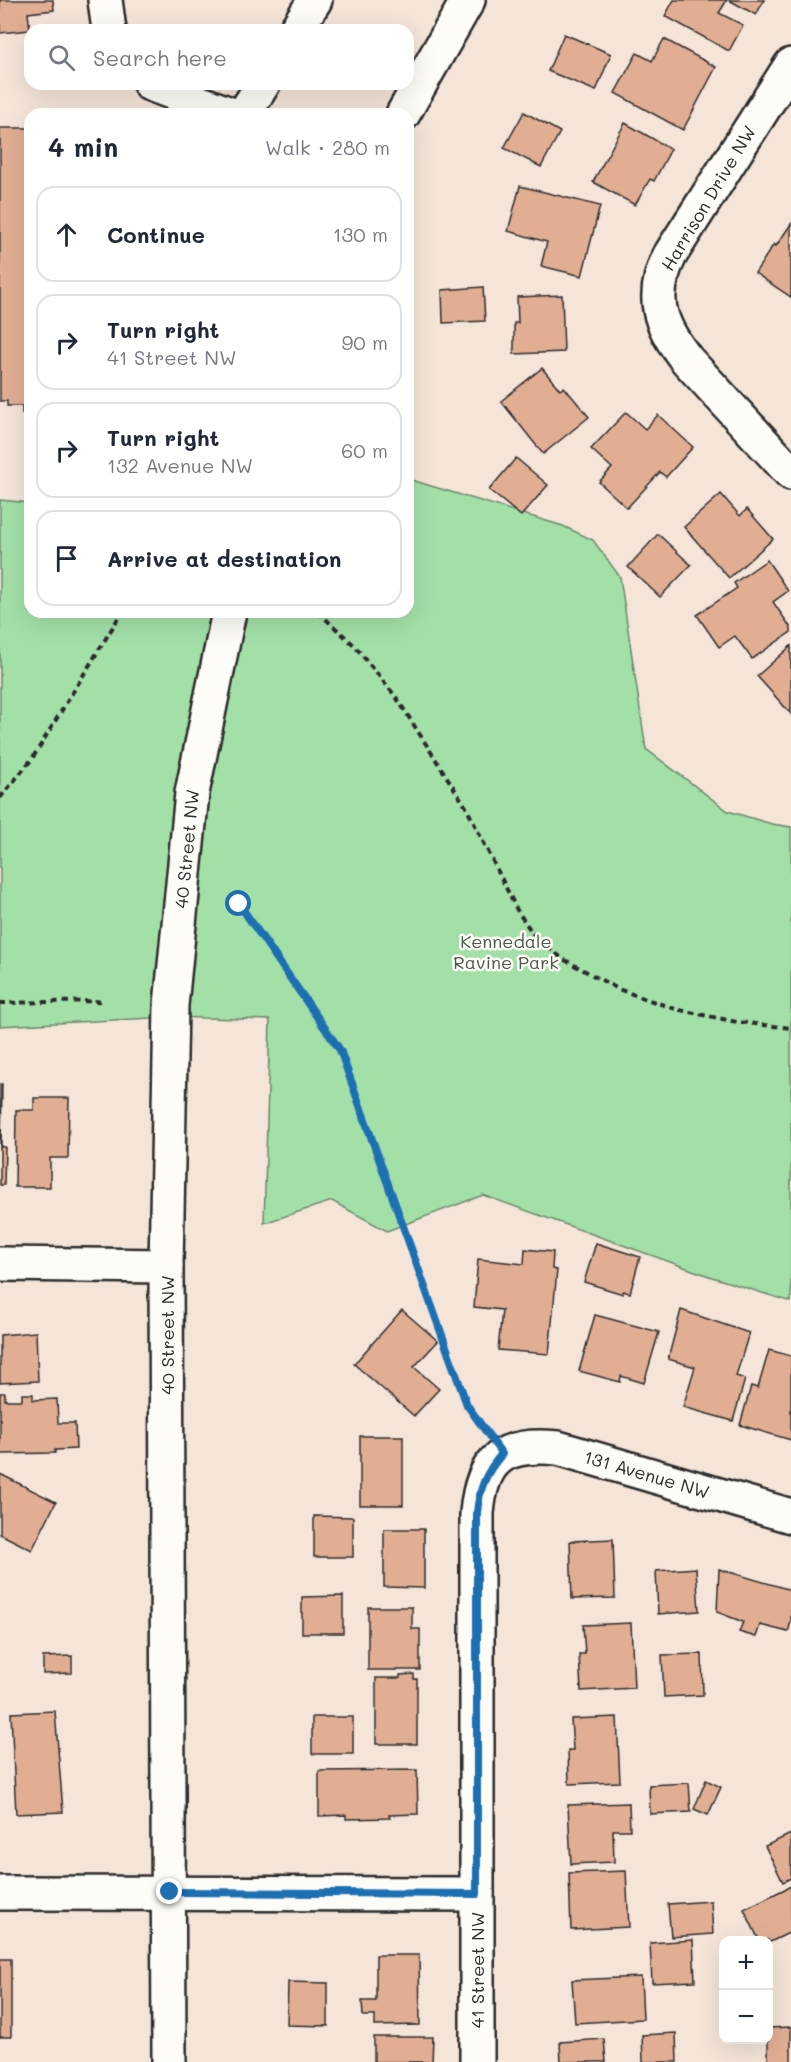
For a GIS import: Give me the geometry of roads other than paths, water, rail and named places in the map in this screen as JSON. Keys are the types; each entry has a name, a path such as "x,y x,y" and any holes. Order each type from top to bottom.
{"street":[{"path":"105,0 108,24"},
{"path":"300,24 315,0"},
{"path":"406,108 468,0"},
{"name":"Harrison Drive NW","path":"791,65 670,255 662,272 658,307 664,326 680,351 791,473"},
{"path":"248,108 259,90"},
{"path":"164,97 207,108"},
{"name":"40 Street NW","path":"169,2062 166,1266 171,1005 192,793 228,618"},
{"path":"0,1264 166,1266"},
{"name":"131 Avenue NW","path":"502,1454 519,1448 536,1446 558,1448 791,1516"},
{"name":"41 Street NW","path":"477,2062 477,1513 478,1495 484,1479 491,1466 502,1454"},
{"path":"0,1893 477,1894"}],"park label":[{"name":"Kennedale Ravine Park","path":"506,951"}]}
